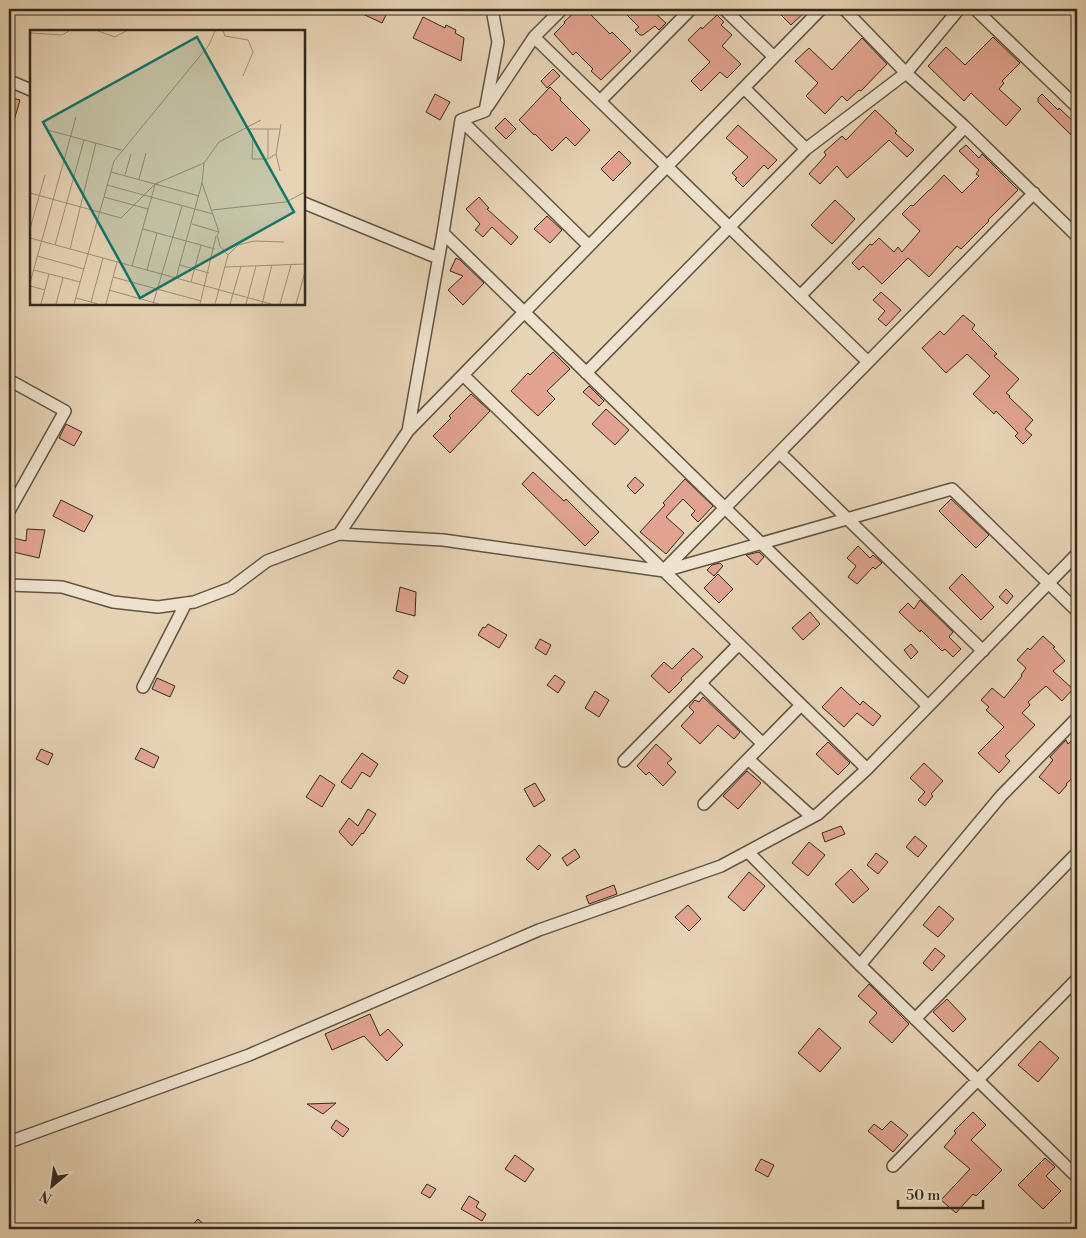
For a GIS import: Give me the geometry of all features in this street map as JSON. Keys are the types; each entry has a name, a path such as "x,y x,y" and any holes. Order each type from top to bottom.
{"street":[{"path":"485,111 498,42 492,9"},
{"path":"461,120 485,111 534,37 562,9"},
{"path":"600,101 691,9"},
{"path":"724,9 774,57"},
{"path":"339,534 408,430 822,9"},
{"path":"844,9 906,73 965,127 1077,236"},
{"path":"586,373 806,148 906,73 959,9"},
{"path":"975,9 1077,107"},
{"path":"534,37 868,362"},
{"path":"9,83 12,82 30,90"},
{"path":"744,88 806,148"},
{"path":"408,430 461,120"},
{"path":"461,120 589,246"},
{"path":"800,296 965,127"},
{"path":"664,571 1034,193"},
{"path":"305,203 438,258"},
{"path":"442,233 928,706"},
{"path":"463,374 867,768"},
{"path":"9,380 65,411 9,511"},
{"path":"780,453 983,650"},
{"path":"9,585 62,587 113,602 158,607 194,602 231,588 267,560 339,534 443,540 664,571 952,489 1077,611"},
{"path":"9,1142 249,1055 538,930 721,866 818,814 867,768 1077,554"},
{"path":"143,688 186,603"},
{"path":"624,761 739,644"},
{"path":"700,683 763,744"},
{"path":"704,804 801,704"},
{"path":"860,965 1001,796 1077,718"},
{"path":"748,759 812,817"},
{"path":"748,852 860,965 1077,1177"},
{"path":"915,1019 1077,854"},
{"path":"893,1166 1077,979"}],"building":[{"path":"352,9 389,9 382,23"},
{"path":"578,9 585,9 610,34 612,32 631,51 601,80 576,52 573,55 554,34"},
{"path":"631,9 663,9 657,15 666,23 659,30 655,26 643,35 640,35 635,30 639,27 626,14"},
{"path":"775,9 808,9 791,25"},
{"path":"717,15 724,22 721,25 732,35 722,46 741,64 727,78 720,72 701,91 691,81 710,62 688,40"},
{"path":"423,17 445,28 446,25 456,30 455,33 464,38 461,61 413,38"},
{"path":"993,37 1020,63 1002,81 1004,83 999,89 1021,109 1006,126 971,93 964,101 928,66 946,47 965,65"},
{"path":"862,38 887,64 861,91 859,90 847,101 842,96 825,114 806,96 818,83 795,61 809,48 832,70"},
{"path":"553,69 560,76 547,88 541,81"},
{"path":"550,87 561,98 560,100 590,130 575,146 566,137 552,151 519,120"},
{"path":"435,94 450,102 440,120 426,112"},
{"path":"1042,94 1077,125 1077,141 1038,102 1038,98"},
{"path":"9,97 20,100 11,131 9,131"},
{"path":"875,110 897,131 895,133 914,150 907,157 889,140 847,178 837,166 820,184 809,174 826,155 824,152 842,136 846,140"},
{"path":"505,118 516,129 506,139 495,128"},
{"path":"738,125 777,160 768,169 764,165 743,187 732,173 748,157 726,138"},
{"path":"966,145 979,158 982,154 1018,190 961,249 957,246 929,277 908,258 882,284 863,266 859,270 852,263 870,244 872,245 879,238 894,252 898,247 902,252 920,231 902,214 911,205 913,206 944,175 962,193 979,176 976,174 979,170 959,151"},
{"path":"619,151 631,163 613,181 601,169"},
{"path":"479,197 489,208 487,209 518,237 511,245 492,227 483,237 475,230 480,224 466,209"},
{"path":"835,200 855,219 832,244 811,225"},
{"path":"547,216 562,230 550,243 534,229"},
{"path":"456,258 484,283 463,305 448,290 463,276 450,271"},
{"path":"881,292 901,310 886,326 878,319 885,311 873,300"},
{"path":"963,315 975,325 972,329 997,354 994,356 1019,379 1006,393 1033,420 1025,429 1032,435 1023,444 1015,436 1018,433 996,411 994,414 973,394 990,376 967,354 946,373 922,348 940,331 944,335"},
{"path":"553,352 570,369 547,391 555,399 538,416 511,391 528,373 530,375"},
{"path":"589,386 604,401 599,406 583,392"},
{"path":"471,394 490,411 450,453 433,436 451,418 449,416"},
{"path":"606,409 629,430 615,445 592,424"},
{"path":"66,424 82,432 74,446 59,438"},
{"path":"533,472 564,501 566,499 599,532 585,546 522,484"},
{"path":"635,477 644,485 635,494 627,486"},
{"path":"685,479 713,506 698,522 691,515 695,511 683,499 666,517 684,533 666,554 640,532 665,505 663,503"},
{"path":"951,499 989,535 976,548 939,511"},
{"path":"61,500 93,516 84,532 53,516"},
{"path":"27,529 45,530 39,558 9,551 9,537 26,541"},
{"path":"858,546 870,558 873,555 882,563 875,569 873,567 857,584 848,577 856,566 847,558"},
{"path":"759,552 764,557 757,565 746,555"},
{"path":"720,563 723,566 714,576 707,570 712,565"},
{"path":"718,574 733,589 719,603 704,588"},
{"path":"962,574 994,607 981,620 949,588"},
{"path":"400,587 416,592 415,616 396,611"},
{"path":"1006,589 1013,596 1007,604 999,597"},
{"path":"920,600 953,632 949,637 961,649 953,657 945,649 942,651 899,612 908,603 914,609"},
{"path":"810,612 820,624 803,640 792,628"},
{"path":"488,624 507,635 499,648 478,635 483,627 485,628"},
{"path":"1043,636 1055,647 1053,648 1065,661 1053,671 1073,689 1062,701 1046,686 1028,702 1030,705 1022,713 1035,725 1005,756 1010,761 999,773 978,753 1004,727 986,710 989,707 981,700 992,688 1004,698 1022,676 1026,668 1017,660"},
{"path":"540,639 551,645 546,655 535,648"},
{"path":"911,644 918,652 911,659 904,650"},
{"path":"693,648 703,657 681,678 682,680 669,693 651,676 664,662 672,669"},
{"path":"398,670 408,676 404,684 393,678"},
{"path":"555,675 565,682 558,693 547,685"},
{"path":"157,678 175,686 170,697 152,689"},
{"path":"841,687 860,705 863,701 881,716 873,726 857,713 844,727 822,707"},
{"path":"595,691 609,700 599,717 585,708"},
{"path":"703,697 740,732 734,739 718,725 700,744 681,726 694,712 689,707 695,700 699,702"},
{"path":"1077,735 1077,774 1059,794 1039,777 1053,760 1050,757 1066,740 1068,744"},
{"path":"828,742 850,763 838,775 816,754"},
{"path":"656,744 672,759 667,763 676,772 663,786 649,772 646,775 637,766"},
{"path":"141,748 159,757 154,768 135,759"},
{"path":"41,749 53,754 48,765 36,759"},
{"path":"362,753 378,764 370,777 362,772 351,789 341,782"},
{"path":"924,763 943,781 931,794 933,796 925,806 918,800 925,792 910,778"},
{"path":"747,771 761,783 738,809 723,796"},
{"path":"320,775 335,785 322,807 306,797"},
{"path":"535,783 545,800 534,807 524,789"},
{"path":"368,809 376,814 363,834 352,846 339,832 349,818 358,826"},
{"path":"841,826 845,834 825,842 822,833"},
{"path":"915,836 927,846 918,857 906,847"},
{"path":"809,842 825,855 808,876 792,863"},
{"path":"539,845 551,855 538,870 526,859"},
{"path":"575,849 580,857 567,866 562,858"},
{"path":"876,853 888,862 878,874 867,865"},
{"path":"851,869 869,889 853,903 835,884"},
{"path":"749,872 765,886 744,911 728,897"},
{"path":"614,885 617,894 589,904 586,896"},
{"path":"688,905 701,919 689,931 675,917"},
{"path":"939,906 954,919 938,937 923,925"},
{"path":"935,948 945,956 932,971 923,963"},
{"path":"869,984 909,1024 892,1043 869,1022 877,1013 858,996"},
{"path":"947,999 966,1019 953,1032 933,1012"},
{"path":"370,1014 380,1036 388,1029 403,1045 387,1061 364,1036 332,1050 325,1034"},
{"path":"819,1028 841,1048 820,1072 798,1053"},
{"path":"1040,1041 1059,1058 1038,1082 1018,1065"},
{"path":"336,1103 323,1114 307,1104"},
{"path":"973,1112 986,1125 971,1140 1002,1170 976,1196 973,1194 956,1213 941,1200 970,1169 944,1147 956,1133 954,1131"},
{"path":"336,1120 349,1129 343,1137 331,1128"},
{"path":"891,1121 908,1135 893,1152 868,1131 874,1124 882,1130"},
{"path":"515,1155 534,1169 525,1182 505,1169"},
{"path":"1045,1158 1055,1167 1046,1176 1061,1191 1043,1209 1018,1185"},
{"path":"761,1159 774,1165 768,1177 755,1170"},
{"path":"427,1184 436,1189 430,1198 421,1193"},
{"path":"469,1196 479,1202 476,1207 486,1214 482,1221 461,1209"},
{"path":"198,1219 209,1229 188,1229"}]}
